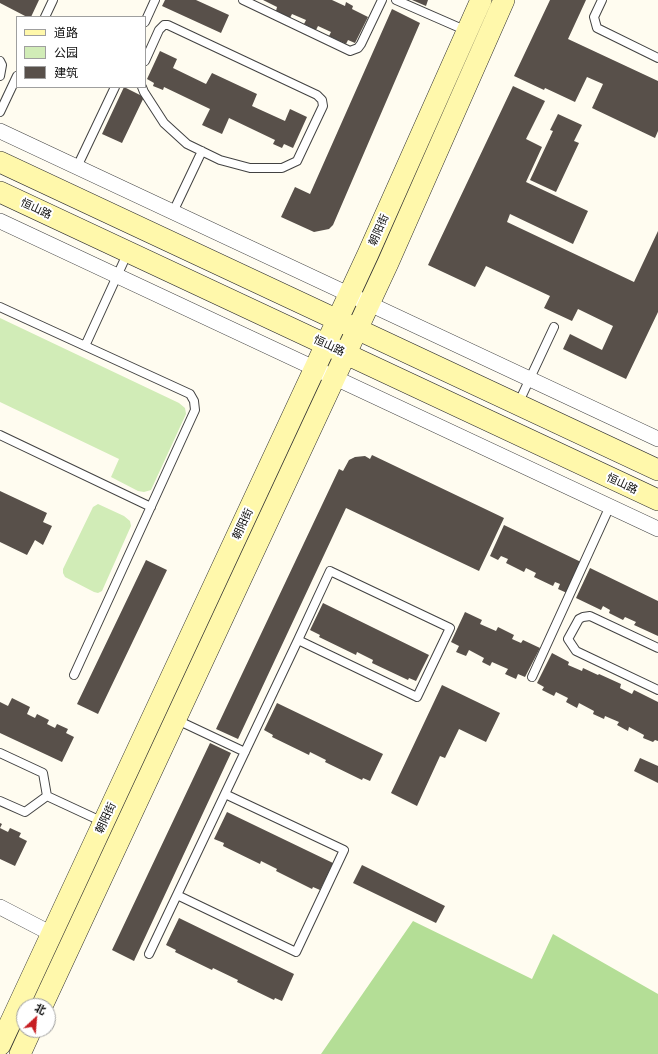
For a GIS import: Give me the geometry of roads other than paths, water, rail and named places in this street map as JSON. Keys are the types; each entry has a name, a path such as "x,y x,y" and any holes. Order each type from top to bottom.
{"street":[{"name":"朝阳街","path":"0,1045 338,320 481,0"},
{"name":"朝阳街","path":"46,998 369,303 504,0"},
{"path":"0,131 658,439"},
{"path":"0,162 658,470"},
{"name":"恒山路","path":"0,192 658,500"},
{"path":"0,221 658,529"},
{"path":"0,907 52,934"},
{"path":"20,1054 27,1038"}],"lane":[{"path":"45,16 52,0"},
{"path":"146,20 155,0"},
{"path":"243,0 350,51 358,48 362,44 382,0"},
{"path":"396,0 467,31"},
{"path":"602,0 594,17 597,28 658,58"},
{"path":"142,88 164,123 187,144 220,160 250,168 282,168 298,161 323,106 322,100 317,95 168,25 164,25 159,30 146,59"},
{"path":"0,61 2,65 0,76"},
{"path":"0,112 16,78"},
{"path":"77,167 115,88"},
{"path":"173,212 202,151"},
{"path":"85,346 128,252"},
{"path":"0,307 190,394 194,401 195,410 74,675"},
{"path":"518,404 554,327"},
{"path":"0,435 151,507"},
{"path":"532,677 610,506"},
{"path":"149,954 330,571 450,628 417,697 298,640"},
{"path":"658,648 590,616 579,619 568,639 576,651 658,690"},
{"path":"176,719 244,752"},
{"path":"0,753 43,773 47,796"},
{"path":"177,895 296,952 344,850 225,794"},
{"path":"47,796 104,822"},
{"path":"0,801 25,812 47,796"}]}
